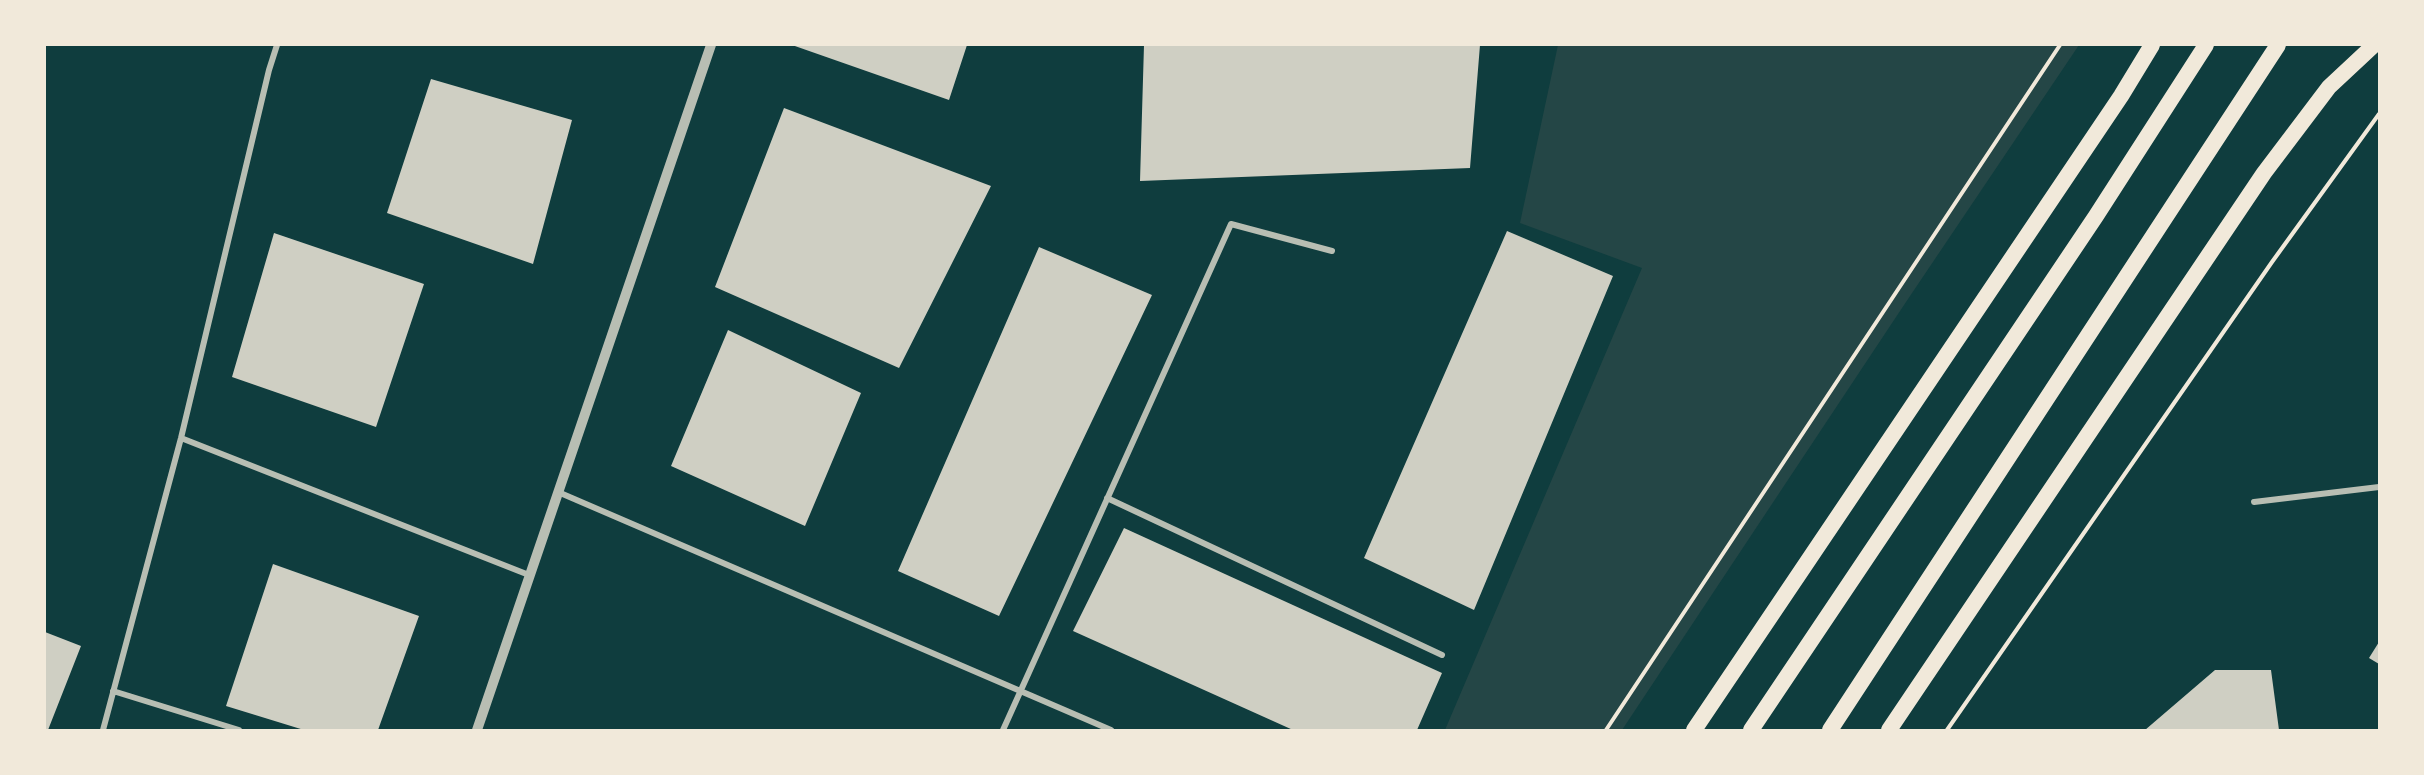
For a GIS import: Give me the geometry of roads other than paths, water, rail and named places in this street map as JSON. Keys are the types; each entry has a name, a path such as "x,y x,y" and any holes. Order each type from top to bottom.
{"highway":[{"path":"1694,730 2114,106 2152,45"},
{"path":"1751,730 2096,216 2206,45"},
{"path":"1830,730 2278,45"},
{"path":"1889,730 2264,173 2329,87 2374,45"}],"street":[{"path":"103,730 181,438 277,45"},
{"path":"477,730 711,45"},
{"path":"1003,730 1231,224 1332,251"},
{"path":"181,438 529,575"},
{"path":"2254,502 2379,487"},
{"path":"558,492 1111,730"},
{"path":"1107,498 1442,655"},
{"path":"113,691 239,730"}]}
